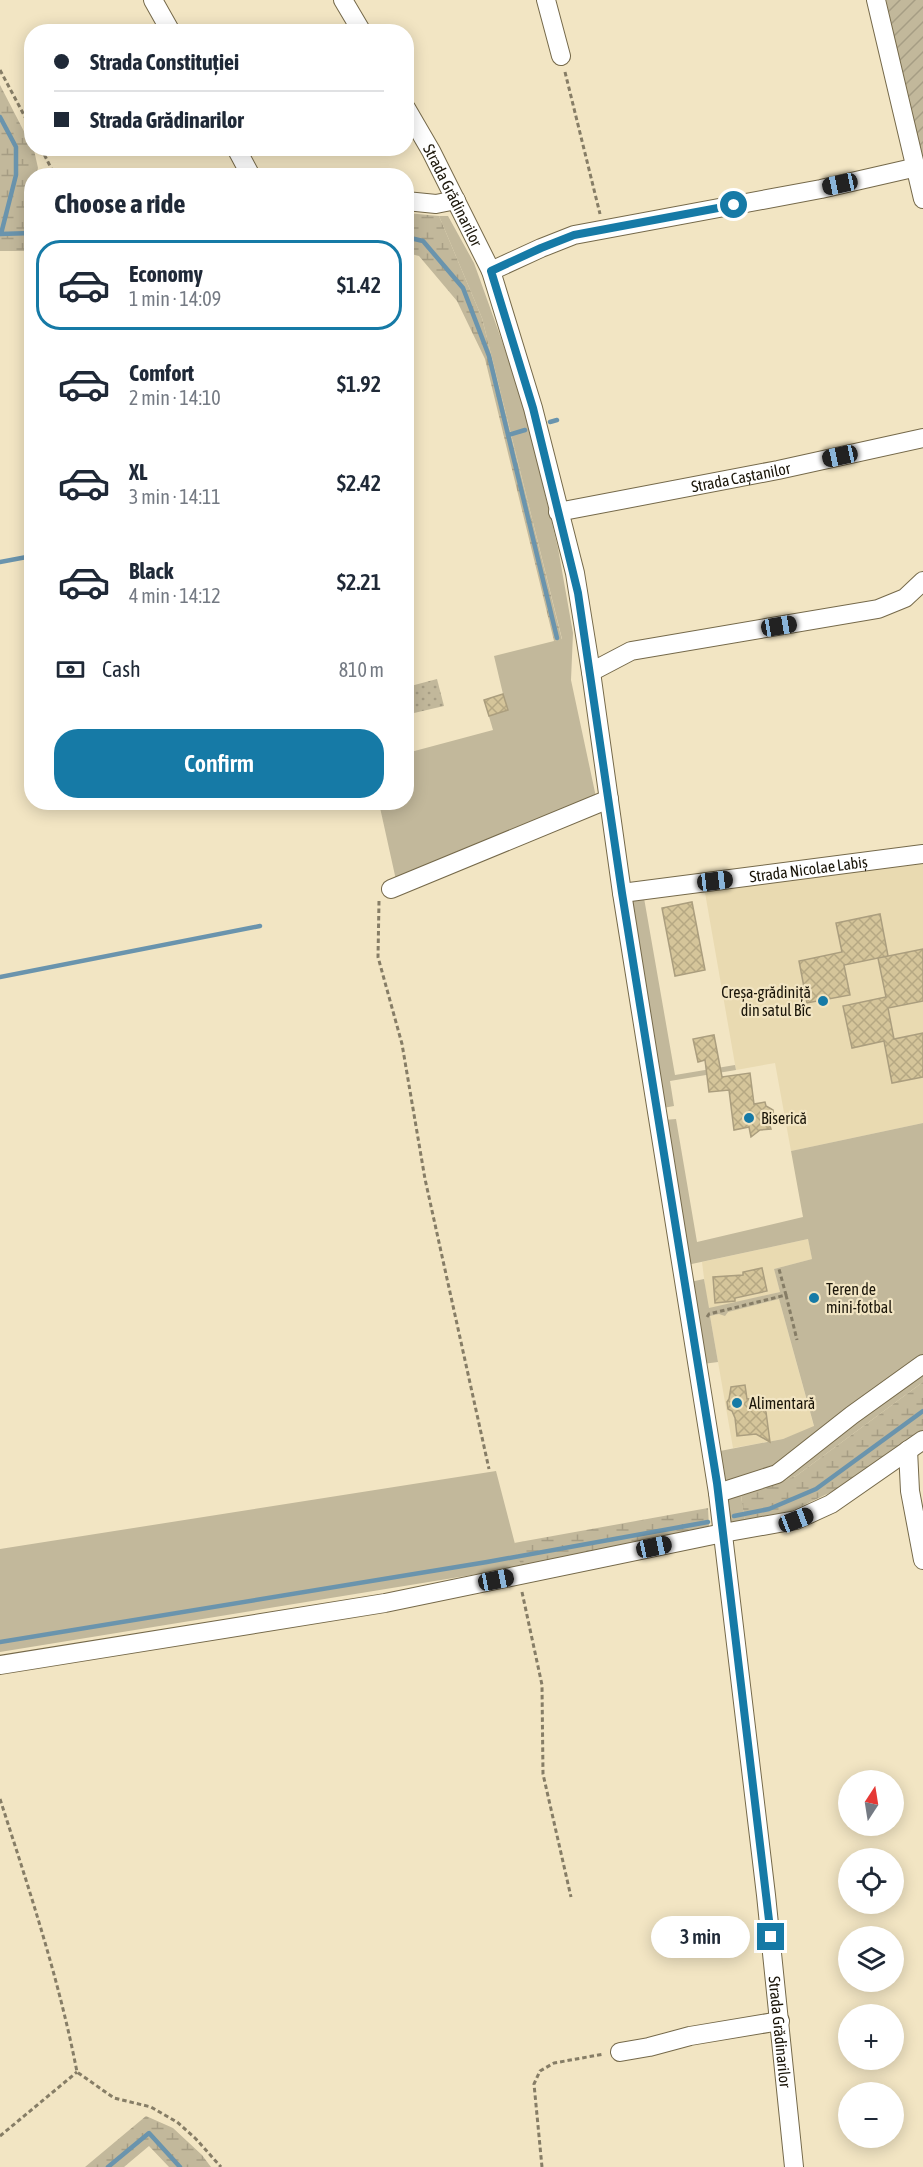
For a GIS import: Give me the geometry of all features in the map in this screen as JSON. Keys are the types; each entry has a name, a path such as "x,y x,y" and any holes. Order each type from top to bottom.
{"street":[{"path":"153,0 166,24"},
{"path":"343,0 357,24"},
{"path":"546,0 561,56"},
{"path":"876,0 923,199"},
{"name":"Strada Grădinarilor","path":"414,123 491,271 533,408 575,573 622,893 718,1493 780,2021 794,2167"},
{"path":"491,271 574,235 821,189 917,167"},
{"path":"414,202 436,204 456,200"},
{"name":"Strada Caștanilor","path":"558,512 778,470 923,438"},
{"path":"591,672 631,651 879,609 904,598 923,582"},
{"path":"391,889 609,799"},
{"name":"Strada Nicolae Labiș","path":"622,893 923,854"},
{"path":"718,1493 777,1474 852,1415 923,1364"},
{"path":"0,1665 385,1604 723,1533 786,1523 814,1514 831,1504 916,1445"},
{"path":"916,1445 910,1491 923,1560"},
{"path":"620,2052 690,2036 780,2021"}],"path":[{"path":"561,56 603,228"},
{"path":"0,70 24,115"},
{"path":"391,889 378,902 378,957 402,1044 425,1179 489,1469"},
{"path":"779,1269 797,1340"},
{"path":"692,1330 709,1314 786,1295"},
{"path":"518,1576 533,1634 542,1685 543,1774 571,1897"},
{"path":"0,1799 38,1916 66,2018 77,2072 114,2098 151,2107 177,2122 221,2167"},
{"path":"542,2167 534,2084 540,2071 554,2063 620,2052"},
{"path":"0,2136 77,2072"}],"shaded area":[{"name":"Creșa-grădiniță din satul Bîc","path":"923,858 923,1123 791,1151 775,1063 736,1070 704,887"},
{"path":"808,1239 812,1259 774,1269 780,1292 708,1309 702,1262"},
{"path":"779,1299 814,1427 783,1439 733,1448 710,1316"}],"green space":[{"path":"886,0 923,0 923,164"},
{"path":"0,85 24,131 24,156 35,156 38,168 24,168 24,251 0,251"},
{"path":"414,214 439,216 482,318 562,640 554,641 485,359 457,301 419,256 414,255"},
{"path":"439,216 448,216 474,263 520,391 558,548 573,633 571,680 596,797 396,880 381,810 414,810 414,751 493,730 484,700 503,694 494,656 562,639 482,318"},
{"path":"437,679 444,706 414,713 414,685"},
{"path":"644,898 675,1075 735,1065 736,1070 670,1081 674,1106 663,1108 630,899"},
{"path":"676,1119 697,1242 803,1217 791,1151 923,1123 923,1382 796,1476 741,1495 745,1523 731,1525 720,1451 783,1439 814,1426 779,1299 728,1312 725,1316 719,1314 710,1316 718,1362 703,1364 690,1282 704,1279 709,1308 780,1292 774,1269 812,1259 808,1239 687,1265 664,1120"},
{"path":"923,1382 923,1430 844,1486 785,1514 745,1523 741,1495 796,1476"},
{"path":"496,1471 521,1567 0,1652 0,1549"},
{"path":"708,1508 709,1526 698,1532 521,1567 514,1543"},
{"path":"146,2116 173,2128 202,2155 211,2167 169,2167 149,2146 124,2167 85,2167"}],"building":[{"path":"503,694 508,710 489,716 484,700"},
{"path":"692,902 705,970 675,976 662,908"},
{"path":"880,914 888,956 844,965 850,995 807,1003 799,961 842,952 836,923"},
{"path":"923,949 923,1001 888,1008 894,1039 923,1033 923,1077 892,1083 884,1041 852,1048 843,1006 886,997 878,958"},
{"path":"714,1035 722,1077 750,1073 754,1104 765,1102 766,1106 773,1110 774,1119 769,1123 771,1129 760,1130 751,1137 749,1127 734,1130 729,1090 709,1092 705,1060 698,1062 693,1039"},
{"path":"762,1268 767,1291 735,1298 735,1301 715,1303 713,1277 743,1275 743,1272"},
{"path":"745,1385 747,1399 764,1397 770,1442 756,1434 737,1436 735,1418 732,1411 728,1409 727,1402 731,1387"}],"waterway":[{"path":"0,117 16,147 16,175 1,234"},
{"path":"0,234 24,233"},
{"path":"414,239 423,241 463,288 489,356 557,638"},
{"path":"550,422 557,420"},
{"path":"508,435 525,430"},
{"path":"0,562 24,558"},
{"path":"0,977 260,926"},
{"path":"734,1516 769,1509 816,1489 923,1411"},
{"path":"0,1642 487,1562 708,1522"},
{"path":"108,2167 149,2133 180,2167"}],"place":[{"name":"Creșa-grădiniță din satul Bîc","path":"823,1001"},
{"name":"Biserică","path":"749,1118"},
{"name":"Teren de mini-fotbal","path":"814,1298"},
{"name":"Alimentară","path":"737,1403"}],"route":[{"path":"734,205 574,235 491,271 533,408 575,573 622,893 717,1483 771,1937"}]}
